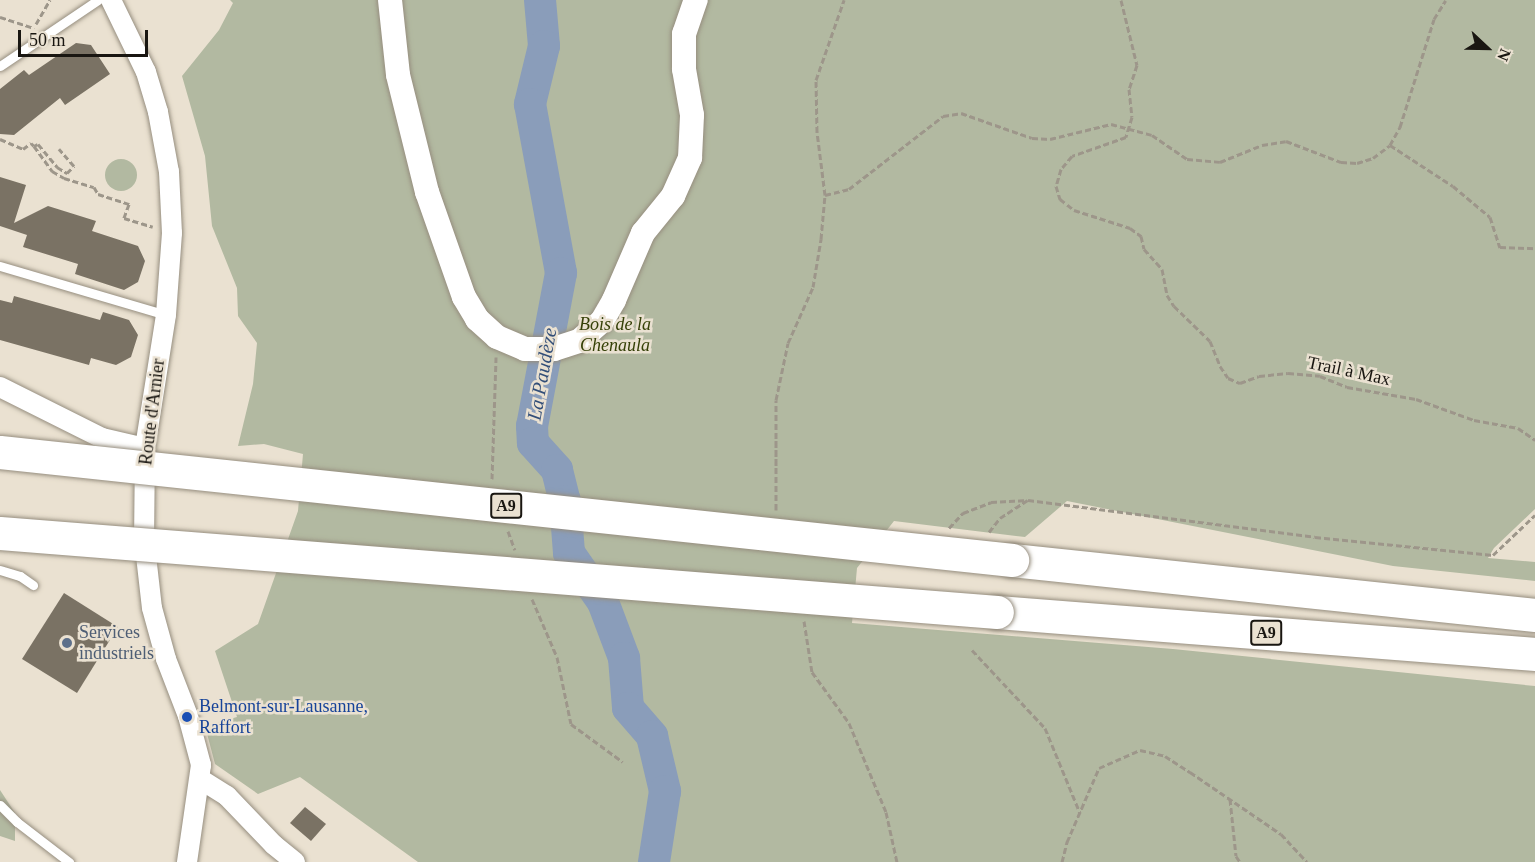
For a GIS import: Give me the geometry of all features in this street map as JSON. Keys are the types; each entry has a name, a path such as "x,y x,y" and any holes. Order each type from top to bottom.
{"highway":[{"name":"A9","path":"0,452 1535,615"},
{"name":"A9","path":"0,533 1535,654"}],"street":[{"name":"Route d'Arnier","path":"111,0 146,72 158,112 169,172 172,233 166,315 145,448 144,538 152,608 166,659 188,716 201,765 187,862"},
{"path":"390,0 398,75 427,192 464,297 477,319 496,337 525,349 554,349 579,341 602,321 614,300 643,233 673,196 690,158 692,115 684,69 684,34 696,0"},
{"path":"0,387 102,438 145,448"},
{"path":"200,779 227,796 274,846 295,862"}],"lane":[{"path":"0,66 98,0"},
{"path":"0,266 166,315"},
{"path":"0,570 20,576 33,585"},
{"path":"0,805 17,822 69,862"}],"path":[{"path":"34,28 50,0"},
{"path":"844,0 816,80 817,132 825,195 849,189 943,116 961,113 1032,138 1050,139 1111,124 1152,135 1187,159 1220,162 1262,145 1286,141 1341,162 1357,163 1373,158 1390,145 1400,127 1434,19 1446,0"},
{"path":"1121,0 1137,65 1130,89 1132,117 1128,128"},
{"path":"0,17 51,33"},
{"name":"Trail à Max","path":"1128,128 1126,137 1072,156 1060,169 1056,186 1060,199 1074,210 1130,228 1141,236 1144,249 1162,269 1167,295 1174,306 1210,340 1220,366 1228,378 1240,383 1259,376 1288,373 1320,376 1347,387 1416,399 1474,420 1518,429 1535,440"},
{"path":"0,139 23,149 31,143 52,171 64,178 94,187 98,194 129,204 124,218 163,230"},
{"path":"34,146 38,144 57,167 67,173 74,166 59,149"},
{"path":"1390,145 1453,186 1490,217 1500,247 1535,248"},
{"path":"986,536 1000,518 1028,500 1315,537 1493,555 1535,515"},
{"path":"972,650 1045,728 1080,813"},
{"path":"1062,862 1099,768 1140,750 1165,756 1230,799 1281,834 1307,862"},
{"path":"1230,799 1236,856 1240,862"}],"green space":[{"name":"Bois de la Chenaula","path":"230,0 1535,0 1535,509 1494,548 1488,558 1535,562 1535,581 1393,566 1067,501 1025,537 894,521 857,568 852,623 1173,649 1535,686 1535,862 418,862 300,777 258,794 215,764 205,726 237,717 215,651 258,624 298,511 303,454 264,444 238,446 253,384 257,343 238,316 237,288 212,226 205,156 182,76 219,30 233,3"},
{"path":"121,159 132,164 137,175 132,186 121,191 110,186 105,175 110,164"},
{"path":"0,790 15,813 15,841 0,836"}],"building":[{"path":"76,43 91,45 110,74 65,105 60,98 14,135 0,134 0,89 24,70 29,75"},
{"path":"0,177 26,185 14,223 48,206 96,221 92,231 138,246 145,261 138,282 124,290 75,274 78,264 23,247 27,235 0,226"},
{"path":"14,296 100,320 103,312 129,320 138,335 131,357 116,365 91,358 89,365 0,340 0,300 12,303"},
{"path":"64,593 118,627 77,693 22,659"},
{"path":"305,807 326,824 311,841 290,823"}],"waterway":[{"name":"La Paudèze","path":"540,0 544,46 530,104 561,273 532,426 533,443 557,470 565,501 569,553 603,602 624,658 628,708 652,736 665,791 654,862"}],"place":[{"name":"Services industriels","path":"67,643"},
{"name":"Belmont-sur-Lausanne, Raffort","path":"187,717"}]}
